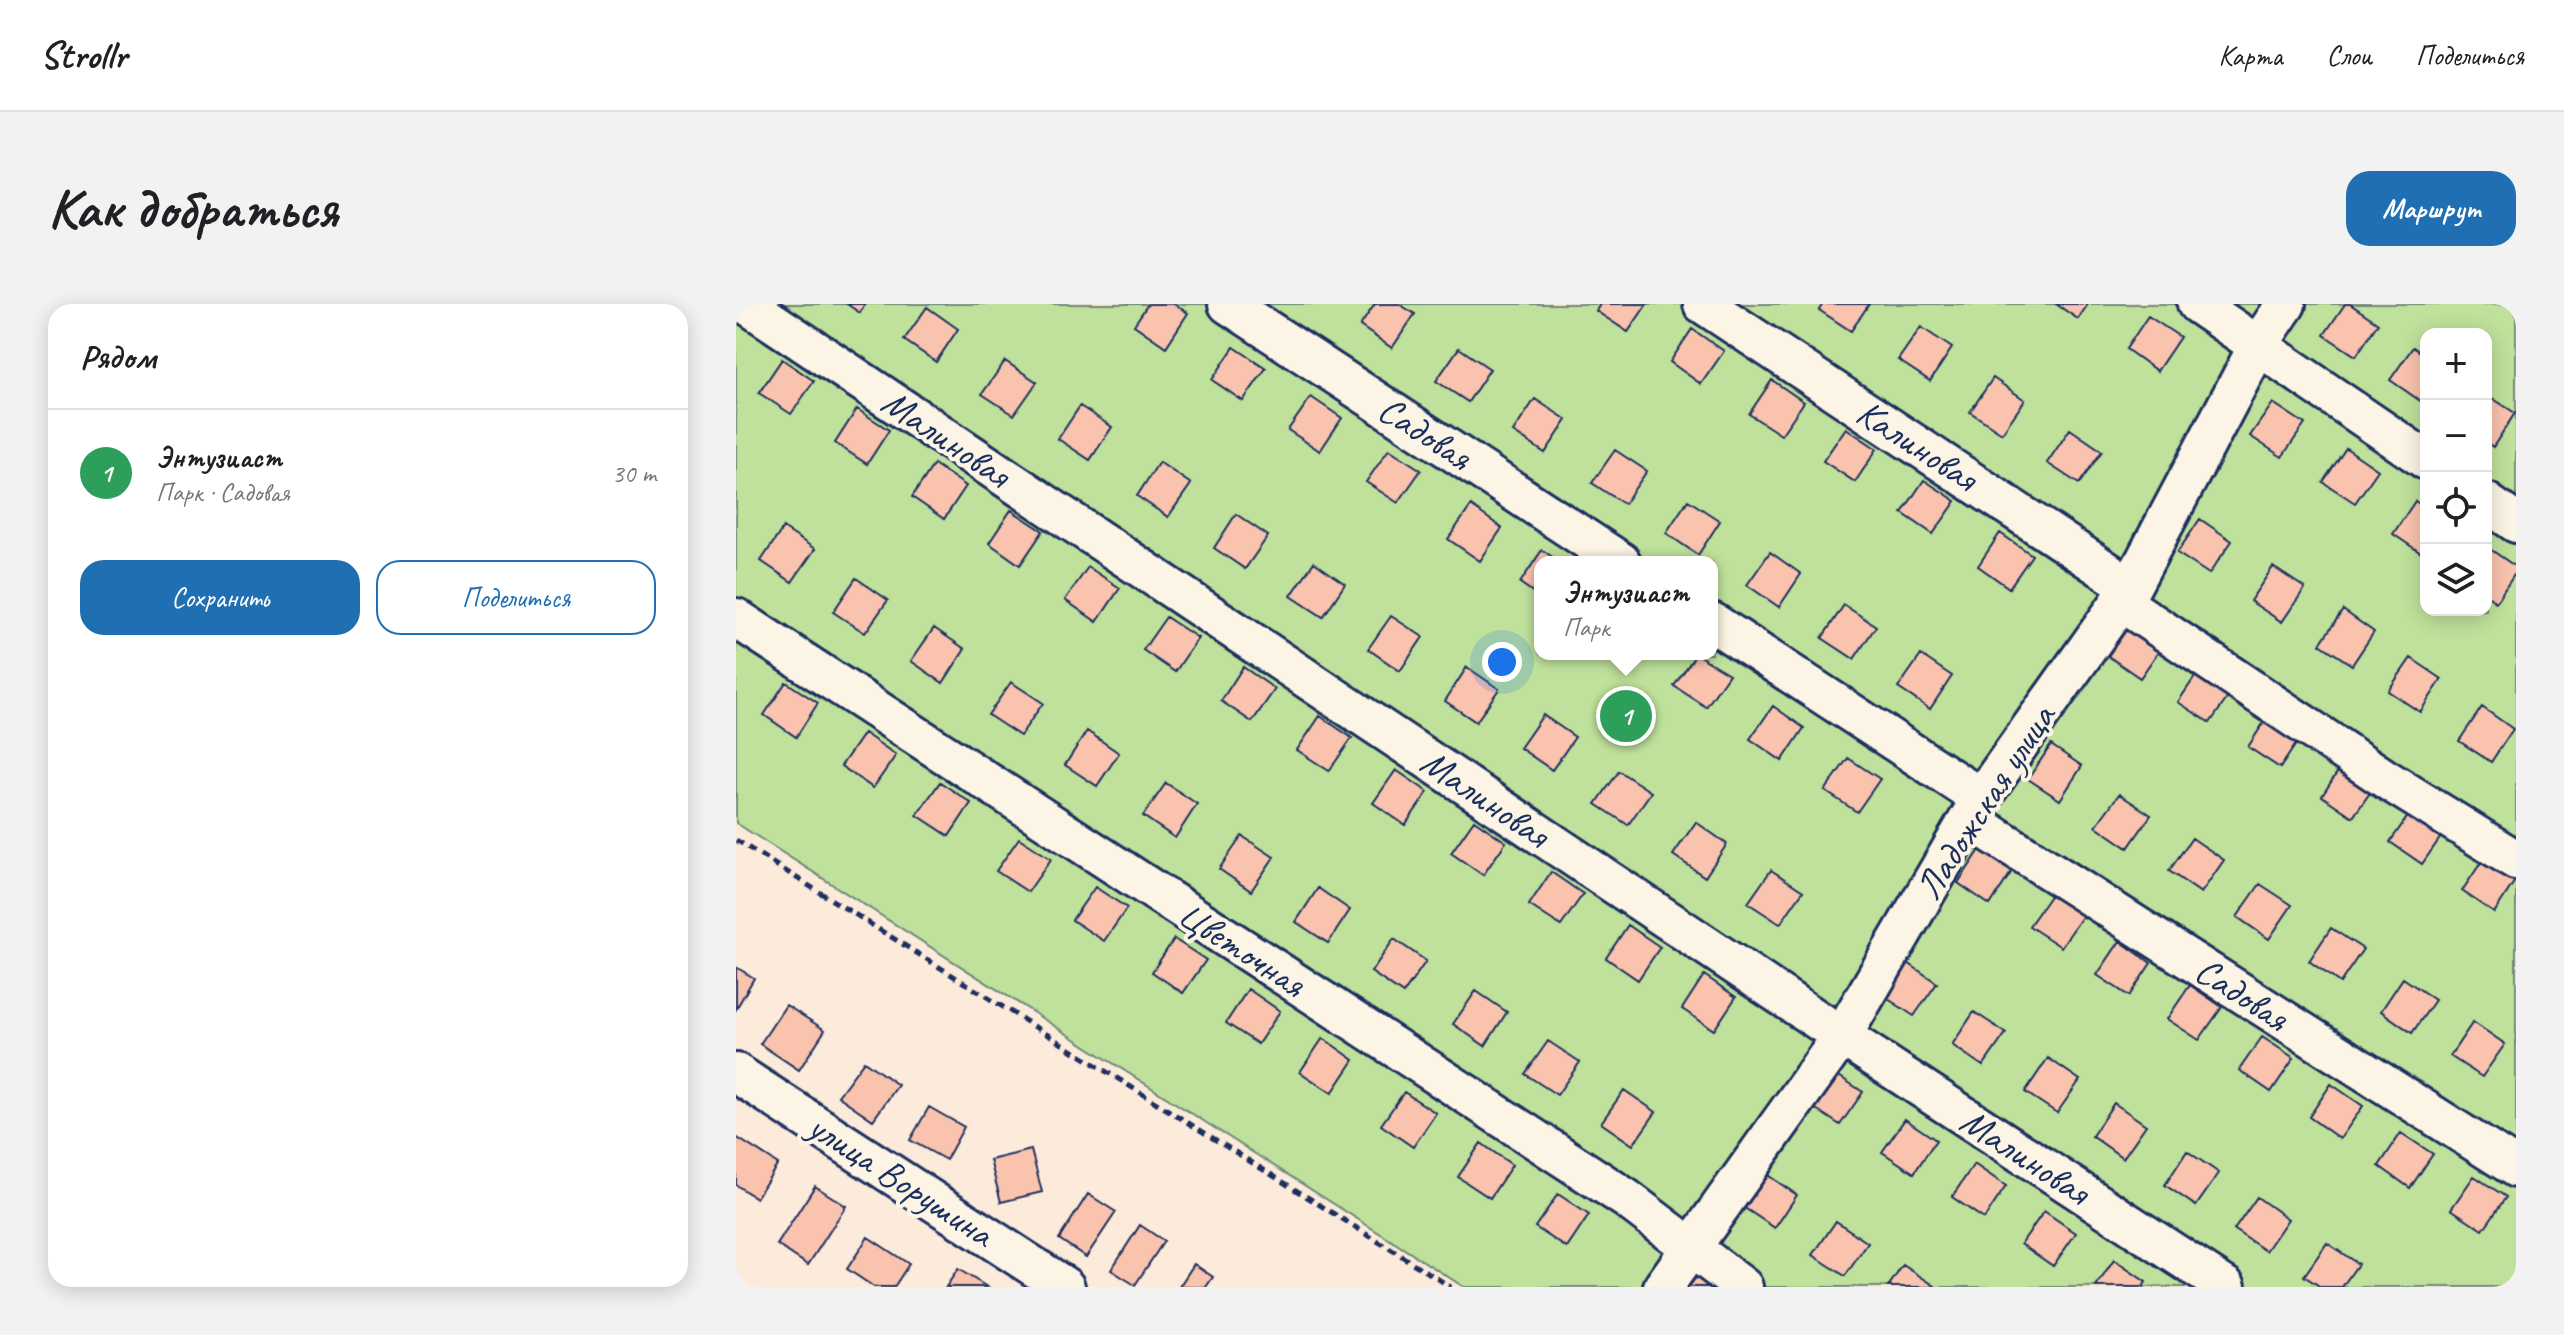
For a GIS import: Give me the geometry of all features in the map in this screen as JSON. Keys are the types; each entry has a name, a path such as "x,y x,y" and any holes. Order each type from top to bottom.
{"street":[{"name":"Малиновая","path":"746,304 1842,1036 2226,1287"},
{"name":"Садовая","path":"1228,304 1612,556"},
{"name":"Калиновая","path":"1703,304 2126,594 2387,780 2516,860"},
{"path":"2197,304 2420,456"},
{"name":"Ладожская улица","path":"1663,1287 1842,1036 1975,809 2126,594 2259,344 2286,304"},
{"path":"2492,506 2516,523"},
{"name":"Цветочная","path":"736,618 1627,1199 1743,1287"},
{"name":"Садовая","path":"1718,626 1975,809 2516,1168"},
{"name":"улица Ворушина","path":"736,1073 1065,1287"}],"path":[{"path":"736,840 1451,1287"}],"green space":[{"path":"736,304 2516,304 2516,1287 1464,1287 736,823"}],"building":[{"path":"847,304 865,304 860,313"},
{"path":"1148,304 1174,304 1188,313 1166,347 1134,325"},
{"path":"1375,304 1399,304 1415,314 1392,348 1360,326"},
{"path":"1600,304 1647,304 1628,332 1596,311"},
{"path":"1823,304 1869,304 1851,331 1819,310"},
{"path":"2056,304 2088,304 2078,319"},
{"path":"2345,304 2350,304 2378,323 2356,356 2324,335"},
{"path":"927,307 958,329 936,362 904,340"},
{"path":"2148,316 2180,337 2157,371 2126,349"},
{"path":"1921,327 1952,348 1930,381 1898,360"},
{"path":"1692,329 1724,351 1701,384 1670,362"},
{"path":"1234,347 1266,368 1243,401 1212,380"},
{"path":"2413,347 2420,352 2420,401 2390,380"},
{"path":"1459,348 1490,369 1468,402 1436,381"},
{"path":"782,359 814,381 791,414 759,393"},
{"path":"1005,361 1037,382 1014,415 982,394"},
{"path":"1993,378 2025,400 2002,433 1970,412"},
{"path":"1772,380 1804,402 1781,435 1749,414"},
{"path":"1311,397 1342,418 1320,451 1288,430"},
{"path":"2492,398 2515,413 2492,446"},
{"path":"1535,399 1567,420 1545,453 1513,432"},
{"path":"2273,403 2305,424 2282,457 2250,436"},
{"path":"1080,406 1112,427 1090,460 1058,439"},
{"path":"857,409 889,430 867,464 835,443"},
{"path":"1846,428 1877,449 1855,482 1823,461"},
{"path":"2070,429 2102,451 2079,484 2047,463"},
{"path":"2346,448 2378,470 2355,503 2323,482"},
{"path":"1389,449 1421,470 1398,503 1366,482"},
{"path":"1615,450 1647,471 1624,504 1592,483"},
{"path":"1159,462 1191,484 1168,517 1137,496"},
{"path":"934,464 966,486 944,519 912,497"},
{"path":"1924,480 1956,501 1933,534 1902,513"},
{"path":"1688,500 1720,521 1698,555 1666,533"},
{"path":"2415,501 2420,504 2420,552 2393,534"},
{"path":"1471,506 1502,528 1480,561 1448,539"},
{"path":"1011,510 1043,531 1020,565 989,543"},
{"path":"1236,514 1268,536 1245,569 1214,548"},
{"path":"2200,519 2232,541 2209,574 2177,553"},
{"path":"783,528 815,549 792,582 761,561"},
{"path":"2000,533 2032,555 2009,588 1978,566"},
{"path":"2492,550 2516,567 2516,572 2496,602 2492,599"},
{"path":"1770,552 1801,574 1779,607 1747,585"},
{"path":"1314,562 1345,584 1323,617 1291,596"},
{"path":"1534,562 1534,593 1520,583"},
{"path":"1088,567 1120,588 1097,622 1065,600"},
{"path":"2273,567 2305,588 2282,622 2250,601"},
{"path":"856,578 888,600 865,633 833,612"},
{"path":"1844,605 1876,626 1854,659 1822,638"},
{"path":"2343,610 2374,632 2352,665 2320,644"},
{"path":"1391,616 1423,637 1400,671 1368,649"},
{"path":"1166,617 1198,638 1175,672 1143,650"},
{"path":"2131,623 2163,645 2140,678 2108,656"},
{"path":"934,628 965,649 943,683 911,661"},
{"path":"1921,655 1952,676 1930,709 1898,688"},
{"path":"2411,658 2442,679 2420,712 2388,691"},
{"path":"1692,660 1706,660 1729,674 1706,707 1674,686"},
{"path":"1243,667 1275,689 1252,722 1221,701"},
{"path":"1467,667 1499,689 1476,722 1445,701"},
{"path":"2201,668 2233,690 2210,723 2178,702"},
{"path":"786,682 818,703 796,737 764,715"},
{"path":"1011,682 1043,703 1020,736 988,715"},
{"path":"1773,706 1804,728 1782,761 1750,739"},
{"path":"2482,707 2513,729 2491,762 2459,741"},
{"path":"2270,713 2302,735 2280,768 2248,747"},
{"path":"1543,715 1575,737 1552,770 1520,748"},
{"path":"1320,716 1352,738 1329,771 1297,750"},
{"path":"1087,731 1119,753 1097,786 1065,765"},
{"path":"864,733 896,755 873,788 841,766"},
{"path":"2051,745 2082,766 2060,800 2028,779"},
{"path":"1848,758 1880,779 1857,812 1825,791"},
{"path":"2344,762 2376,784 2353,817 2322,796"},
{"path":"1396,770 1428,792 1405,825 1373,803"},
{"path":"1619,771 1651,792 1628,825 1596,804"},
{"path":"940,782 971,803 949,836 917,815"},
{"path":"1166,783 1197,804 1175,838 1143,816"},
{"path":"2119,794 2151,815 2128,848 2096,826"},
{"path":"2413,809 2445,831 2422,864 2390,842"},
{"path":"1474,820 1506,842 1483,875 1451,853"},
{"path":"1696,822 1727,844 1705,877 1673,855"},
{"path":"1242,836 1274,857 1251,891 1219,869"},
{"path":"1019,838 1051,859 1028,892 996,871"},
{"path":"2192,838 2224,860 2201,893 2169,871"},
{"path":"1980,850 2012,871 1990,905 1958,883"},
{"path":"2484,858 2516,879 2494,913 2462,891"},
{"path":"1771,870 1803,891 1780,924 1748,903"},
{"path":"1551,872 1583,894 1561,926 1529,905"},
{"path":"2260,884 2292,905 2269,939 2237,917"},
{"path":"1095,887 1127,908 1104,941 1072,920"},
{"path":"1318,888 1350,910 1328,943 1296,922"},
{"path":"2052,893 2084,914 2061,947 2029,926"},
{"path":"1628,925 1660,947 1638,980 1606,958"},
{"path":"2331,928 2363,949 2340,983 2309,961"},
{"path":"1174,939 1206,960 1183,993 1152,972"},
{"path":"1394,939 1426,961 1403,994 1371,972"},
{"path":"2120,941 2151,963 2129,996 2097,975"},
{"path":"1905,961 1937,983 1914,1016 1882,995"},
{"path":"736,967 754,978 736,1009"},
{"path":"1704,975 1736,997 1714,1030 1682,1009"},
{"path":"2403,978 2435,1000 2412,1033 2381,1011"},
{"path":"2190,985 2222,1007 2199,1040 2167,1019"},
{"path":"1248,989 1280,1011 1258,1044 1226,1023"},
{"path":"1476,991 1507,1012 1485,1046 1453,1024"},
{"path":"786,1005 825,1030 799,1070 760,1044"},
{"path":"1974,1012 2006,1033 1983,1066 1952,1045"},
{"path":"2473,1022 2505,1044 2482,1077 2450,1056"},
{"path":"2262,1037 2294,1058 2271,1092 2239,1070"},
{"path":"1323,1038 1354,1060 1332,1093 1300,1072"},
{"path":"1548,1041 1580,1062 1557,1095 1525,1074"},
{"path":"2048,1058 2080,1080 2057,1113 2025,1092"},
{"path":"864,1061 898,1085 873,1120 838,1096"},
{"path":"1831,1071 1863,1092 1840,1125 1808,1104"},
{"path":"2331,1084 2363,1106 2340,1139 2309,1117"},
{"path":"1624,1090 1656,1112 1633,1145 1601,1123"},
{"path":"1404,1092 1436,1113 1413,1147 1381,1125"},
{"path":"2114,1103 2146,1125 2123,1158 2092,1136"},
{"path":"929,1107 964,1127 946,1160 910,1140"},
{"path":"1905,1119 1936,1140 1914,1173 1882,1152"},
{"path":"2401,1133 2433,1154 2410,1188 2379,1166"},
{"path":"736,1137 778,1164 756,1198 736,1185"},
{"path":"1481,1143 1512,1165 1490,1198 1458,1177"},
{"path":"1031,1150 1042,1192 1001,1202 990,1160"},
{"path":"2187,1151 2219,1173 2196,1206 2165,1185"},
{"path":"1974,1164 2006,1186 1984,1219 1952,1197"},
{"path":"1766,1174 1797,1195 1775,1228 1743,1207"},
{"path":"2474,1176 2506,1197 2483,1230 2451,1209"},
{"path":"815,1186 846,1206 808,1265 777,1245"},
{"path":"1088,1194 1116,1212 1086,1257 1059,1239"},
{"path":"1558,1194 1589,1215 1567,1248 1535,1227"},
{"path":"2257,1197 2288,1219 2266,1251 2234,1230"},
{"path":"2044,1211 2076,1233 2053,1266 2021,1244"},
{"path":"1836,1221 1868,1243 1845,1276 1813,1255"},
{"path":"1140,1225 1164,1241 1135,1285 1111,1270"},
{"path":"868,1237 909,1264 894,1287 874,1287 847,1269"},
{"path":"2327,1243 2358,1264 2342,1287 2321,1287 2304,1276"},
{"path":"2114,1260 2146,1282 2143,1287 2096,1287"},
{"path":"1194,1264 1213,1277 1206,1287 1179,1287"},
{"path":"1903,1265 1935,1286 1935,1287 1888,1287"},
{"path":"958,1269 987,1287 946,1287"},
{"path":"1696,1277 1711,1287 1689,1287"}],"place":[{"name":"Энтузиаст","path":"1626,716"}]}
